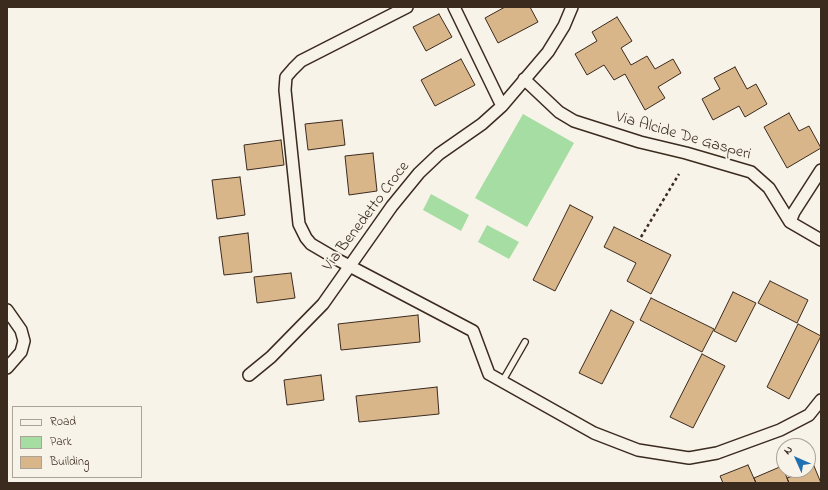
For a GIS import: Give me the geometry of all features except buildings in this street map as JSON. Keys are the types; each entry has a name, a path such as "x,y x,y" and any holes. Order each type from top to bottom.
{"street":[{"path":"407,7 301,61 286,77 285,90 299,224 306,238 311,244 473,331 489,374 594,433 638,450 688,458 717,453 780,430 808,415 821,400"},
{"path":"454,7 502,106"},
{"name":"Via Benedetto Croce","path":"249,375 271,358 323,304 392,206 418,173 439,154 482,124 502,106 548,52 564,26 572,7"},
{"name":"Via Alcide De Gasperi","path":"524,79 559,112 574,121 640,142 686,153 750,172 769,188 790,222 821,240"},
{"path":"790,222 794,212 821,170"},
{"path":"7,310 13,316 21,330 24,341 21,352 7,368"}],"lane":[{"path":"502,382 525,342"}],"path":[{"path":"641,237 679,174"}],"green space":[{"path":"523,114 574,143 527,227 475,198"},
{"path":"431,194 469,215 461,231 423,210"},
{"path":"487,225 519,242 509,259 478,242"}]}
